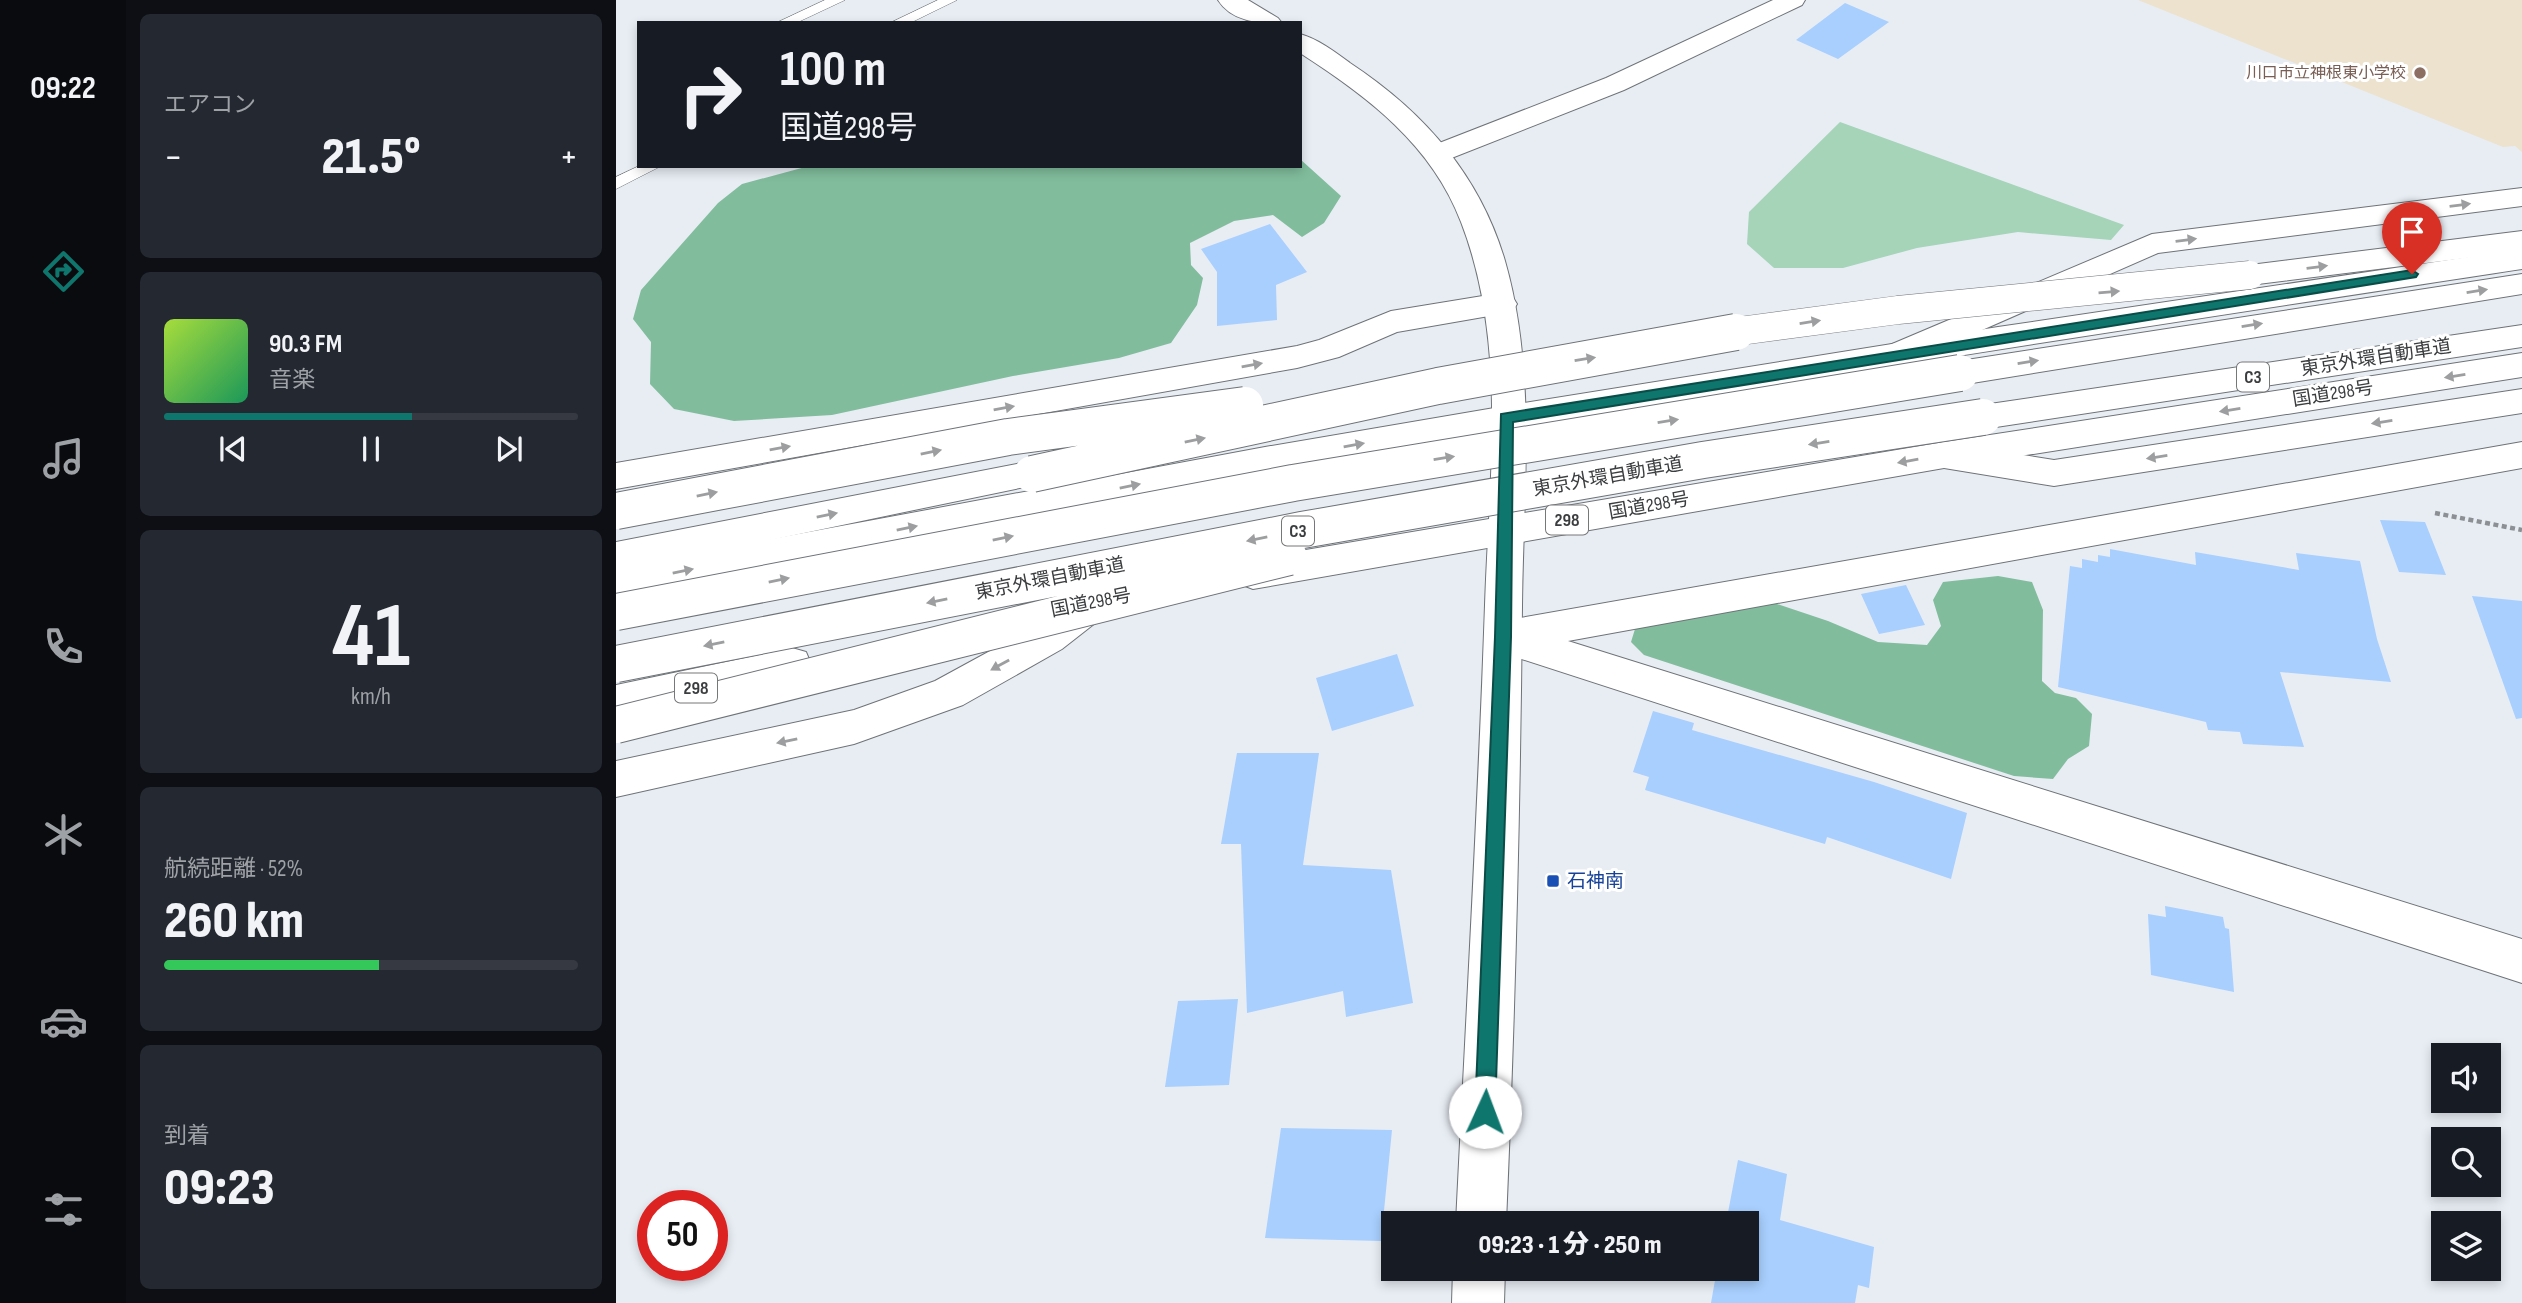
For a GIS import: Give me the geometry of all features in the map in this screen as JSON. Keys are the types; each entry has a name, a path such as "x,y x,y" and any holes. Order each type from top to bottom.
{"main road":[{"path":"1230,0 1266,21"},
{"path":"1439,153 1615,84 1793,0"},
{"path":"1302,43 1387,100 1416,126 1439,153 1476,220 1494,271 1501,304 1506,418 1503,637 1481,1211"},
{"path":"1896,355 2152,244 2522,197"},
{"path":"616,511 1008,437 1540,366 1848,316 2160,287 2522,241"},
{"path":"616,583 1265,460 1506,418 2522,258"},
{"path":"616,612 1293,483 2317,315 2522,284"},
{"path":"616,476 1297,357 1328,349 1391,322 1501,304"},
{"name":"東京外環自動車道","path":"616,664 1302,530 1703,460 2522,336"},
{"name":"国道298号","path":"616,702 1097,600 1944,455 2522,365"},
{"path":"616,556 1032,474 1540,366"},
{"path":"1944,455 2054,473 2522,401"},
{"path":"1503,637 2522,455"},
{"path":"616,725 1359,540 1703,460"},
{"path":"616,779 854,727 949,693 1048,638 1097,600"},
{"path":"1503,637 2522,961"},
{"name":"298","path":"616,708 776,668"},
{"path":"1478,1303 1479,1281"}],"lane":[{"path":"790,21 838,0"},
{"path":"902,21 950,0"},
{"path":"616,184 649,168"}],"shaded area":[{"name":"川口市立神根東小学校","path":"2138,0 2522,0 2522,152 2515,146 2503,147"}],"green space":[{"path":"1840,122 2124,225 2111,240 2018,232 1917,248 1843,268 1774,268 1747,244 1749,212"},
{"path":"1302,161 1341,196 1324,223 1302,237 1273,215 1234,221 1190,243 1191,265 1203,278 1197,305 1171,343 1119,358 1013,376 832,415 734,421 674,409 650,384 651,342 633,319 641,290 718,203 742,184 802,168 1302,168"},
{"path":"1998,576 2032,582 2043,610 2042,681 2055,693 2076,698 2092,714 2089,746 2068,759 2053,779 2014,776 1644,655 1631,642 1635,629 1774,603 1828,621 1878,642 1927,645 1941,626 1933,600 1943,582"}],"building":[{"path":"1845,3 1889,22 1838,59 1796,40"},
{"path":"1270,224 1307,272 1276,285 1277,320 1217,326 1217,272 1201,249"},
{"path":"2380,520 2425,522 2446,575 2399,572"},
{"path":"2110,549 2196,565 2195,552 2299,570 2296,553 2360,561 2377,639 2391,682 2280,672 2304,747 2243,744 2240,732 2208,730 2206,722 2058,687 2070,566 2082,568 2082,559 2098,562 2098,555 2110,557"},
{"path":"1906,585 1925,625 1879,634 1861,594"},
{"path":"2472,596 2522,601 2522,718 2516,719"},
{"path":"1397,654 1414,706 1332,731 1316,678"},
{"path":"1653,711 1694,723 1692,730 1874,782 1967,813 1951,879 1827,837 1825,844 1645,790 1649,777 1633,772"},
{"path":"1237,753 1319,753 1303,865 1391,870 1413,1003 1346,1017 1343,991 1247,1013 1241,844 1221,844"},
{"path":"2165,906 2223,917 2225,928 2229,929 2234,992 2151,975 2148,914 2166,917"},
{"path":"1238,999 1229,1085 1165,1087 1178,1001"},
{"path":"1281,1128 1392,1130 1384,1211 1381,1211 1381,1241 1265,1238"},
{"path":"1738,1160 1787,1174 1780,1220 1874,1247 1869,1288 1858,1285 1855,1303 1711,1303 1715,1281 1759,1281 1759,1211 1728,1211"}],"place":[{"name":"川口市立神根東小学校","path":"2420,73"},
{"name":"石神南","path":"1553,881"}],"route":[{"path":"1485,1112 1503,637 1506,418 2412,274"}]}
